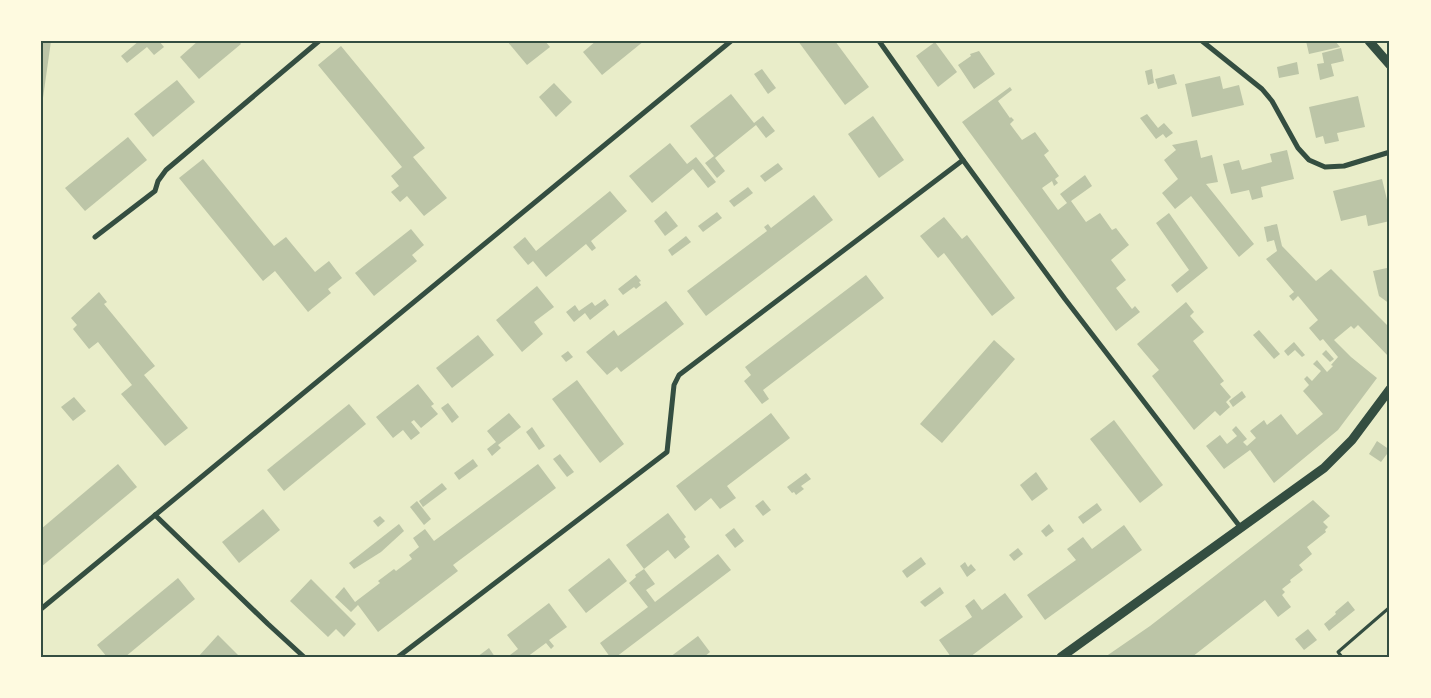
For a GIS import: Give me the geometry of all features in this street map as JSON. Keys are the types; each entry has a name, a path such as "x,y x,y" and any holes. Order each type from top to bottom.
{"street":[{"path":"95,237 155,191 158,181 166,170 319,41"},
{"path":"41,609 731,41"},
{"path":"880,41 963,160 1065,299 1241,528"},
{"path":"1202,41 1262,89 1272,101 1298,148 1310,160 1325,167 1344,166 1390,152"},
{"path":"1369,41 1390,64"},
{"path":"398,657 667,452 674,385 679,375 963,160"},
{"path":"1061,657 1324,468 1352,440 1390,389"},
{"path":"155,515 304,657"}],"path":[{"path":"1342,657 1338,652 1390,607"}],"building":[{"path":"41,41 51,41 43,98 41,98"},
{"path":"139,41 159,41 164,47 154,55 147,47 127,63 121,56"},
{"path":"198,41 239,41 241,44 199,79 180,57"},
{"path":"507,41 545,41 550,47 527,65"},
{"path":"596,41 644,41 602,75 583,52"},
{"path":"798,41 835,41 869,87 845,105"},
{"path":"1306,41 1335,41 1340,47 1309,54"},
{"path":"935,42 957,72 938,87 916,56"},
{"path":"341,46 425,148 413,157 447,198 424,216 407,196 400,202 391,192 399,186 391,176 402,167 318,65"},
{"path":"1341,48 1344,61 1331,64 1334,76 1320,80 1317,64 1324,63 1322,53"},
{"path":"979,51 995,74 974,89 958,65 971,56 970,54"},
{"path":"1297,62 1299,74 1279,78 1277,67"},
{"path":"762,69 776,88 768,94 754,74"},
{"path":"1152,69 1154,83 1148,85 1145,71"},
{"path":"1174,74 1177,84 1158,89 1155,79"},
{"path":"1220,76 1223,89 1239,85 1244,105 1192,117 1185,84"},
{"path":"177,80 195,102 153,137 134,114"},
{"path":"554,83 572,102 556,117 539,97"},
{"path":"1010,87 1012,90 998,101 1010,118 1014,120 1010,124 1022,140 1035,132 1049,151 1044,155 1059,176 1055,179 1058,183 1054,186 1052,181 1042,188 1058,210 1067,203 1060,194 1085,175 1092,186 1071,201 1086,222 1100,213 1112,230 1116,228 1129,245 1111,260 1126,280 1116,288 1132,309 1135,306 1140,312 1116,331 962,122"},
{"path":"731,94 754,123 763,116 775,131 766,138 756,125 715,158 725,171 717,178 705,163 714,156 690,126"},
{"path":"1358,96 1365,127 1337,133 1339,141 1325,144 1323,136 1316,138 1309,107"},
{"path":"1147,114 1158,128 1164,123 1173,133 1166,138 1163,134 1156,139 1140,118"},
{"path":"873,116 904,160 879,178 848,134"},
{"path":"128,137 147,160 85,211 65,188"},
{"path":"1197,140 1201,158 1212,155 1218,182 1206,184 1254,244 1239,257 1191,196 1175,209 1162,193 1178,179 1164,160 1176,150 1172,145"},
{"path":"670,143 687,164 696,157 716,182 708,188 693,169 652,203 629,176"},
{"path":"1287,150 1294,179 1261,187 1263,197 1252,200 1249,190 1231,194 1223,164 1239,160 1242,170 1272,162 1270,154"},
{"path":"203,159 274,246 286,237 315,272 329,261 342,278 328,289 331,293 308,312 275,271 263,281 179,178"},
{"path":"778,163 783,169 765,182 760,176"},
{"path":"1382,179 1390,221 1368,226 1366,215 1341,221 1333,191"},
{"path":"748,187 753,193 734,207 729,201"},
{"path":"610,191 627,211 591,241 596,248 592,251 586,244 546,277 533,261 528,265 513,247 525,237 536,251"},
{"path":"814,195 833,220 706,316 687,291 767,231 764,227 768,224 771,228"},
{"path":"666,211 678,226 665,236 654,221"},
{"path":"717,212 722,218 703,232 698,226"},
{"path":"1169,213 1208,268 1177,293 1171,285 1189,270 1156,223"},
{"path":"944,217 962,239 967,235 1015,298 992,316 944,253 938,258 920,236"},
{"path":"1277,224 1282,246 1316,281 1331,269 1390,328 1390,358 1358,325 1354,329 1351,326 1334,340 1377,378 1338,430 1274,483 1250,450 1224,469 1206,446 1220,435 1227,444 1237,436 1232,430 1236,426 1247,439 1243,442 1247,446 1256,438 1250,431 1264,420 1267,425 1281,414 1297,435 1323,414 1303,391 1309,385 1304,379 1307,376 1312,381 1321,371 1313,364 1317,360 1327,372 1338,357 1323,339 1320,341 1309,328 1318,320 1298,296 1293,301 1289,296 1294,292 1266,259 1277,251 1274,240 1267,242 1264,227"},
{"path":"411,229 424,245 412,255 417,261 374,296 355,273"},
{"path":"686,236 691,242 672,256 668,250"},
{"path":"1387,268 1390,279 1390,304 1379,296 1373,271"},
{"path":"636,275 641,281 639,282 641,285 636,289 634,287 623,295 618,289"},
{"path":"866,275 884,298 763,390 769,399 762,404 744,381 751,375 745,367"},
{"path":"537,286 554,307 534,322 543,334 522,352 496,320"},
{"path":"99,292 107,302 104,304 155,366 144,375 188,428 165,446 121,394 132,385 98,342 89,349 73,329 77,325 71,318"},
{"path":"605,299 609,305 590,320 585,313 574,322 566,312 575,305 579,311 592,302 595,306"},
{"path":"666,301 684,324 621,372 617,367 607,375 586,352 614,330 618,336"},
{"path":"1186,302 1194,312 1190,316 1204,332 1193,341 1224,381 1220,384 1231,397 1226,402 1230,407 1220,416 1215,411 1194,430 1152,376 1159,370 1137,344"},
{"path":"1259,330 1280,354 1274,359 1253,335"},
{"path":"478,335 494,355 452,388 436,368"},
{"path":"994,340 1015,359 942,443 920,424"},
{"path":"1294,342 1305,355 1302,357 1295,350 1288,356 1284,351"},
{"path":"1326,350 1334,359 1330,362 1322,354"},
{"path":"568,351 573,357 566,362 561,356"},
{"path":"577,380 624,444 600,463 552,399"},
{"path":"418,384 434,404 431,406 438,414 421,428 414,420 411,422 420,433 411,440 403,430 393,438 376,417"},
{"path":"1242,391 1246,397 1233,407 1229,401"},
{"path":"74,397 86,411 73,421 61,407"},
{"path":"448,403 459,417 452,423 441,408"},
{"path":"349,404 366,424 284,491 267,470"},
{"path":"509,413 521,427 498,445 501,448 492,456 487,449 496,442 487,431"},
{"path":"771,413 790,438 727,486 736,498 720,509 711,498 695,511 676,486"},
{"path":"1114,420 1163,485 1140,503 1090,439"},
{"path":"532,427 545,446 539,450 526,432"},
{"path":"1377,441 1390,450 1381,462 1369,454"},
{"path":"560,454 574,472 567,477 553,459"},
{"path":"473,459 478,466 459,480 454,473"},
{"path":"118,464 137,487 41,567 41,529"},
{"path":"538,464 556,488 453,565 458,571 378,632 358,605 351,612 335,597 344,587 355,602 380,583 378,581 412,559 409,555 419,547 413,538 425,529 434,541"},
{"path":"1036,472 1048,489 1032,501 1020,485"},
{"path":"806,473 811,479 801,486 804,489 796,495 794,492 792,493 787,487"},
{"path":"442,483 447,489 423,507 419,501"},
{"path":"763,500 771,510 763,516 755,506"},
{"path":"1313,500 1330,516 1323,522 1328,527 1325,530 1326,532 1307,547 1312,554 1299,565 1303,570 1282,589 1285,592 1282,595 1291,607 1278,617 1265,600 1192,657 1105,657 1150,626"},
{"path":"417,501 431,519 424,525 410,507"},
{"path":"1097,503 1102,510 1083,524 1078,517"},
{"path":"263,509 280,530 239,563 222,542"},
{"path":"668,513 686,537 684,539 690,547 675,559 668,550 644,569 626,545"},
{"path":"380,516 385,521 378,527 373,521"},
{"path":"399,524 404,531 381,552 354,569 349,563"},
{"path":"1049,524 1054,531 1046,537 1041,531"},
{"path":"1124,525 1142,550 1045,620 1027,595 1076,560 1067,549 1083,537 1092,549"},
{"path":"734,528 744,541 735,548 725,535"},
{"path":"1018,548 1023,554 1014,561 1009,555"},
{"path":"718,554 731,570 616,657 610,657 600,643 648,607 629,583 636,577 635,575 644,569 655,584 646,590 655,602"},
{"path":"921,557 926,564 907,578 902,571"},
{"path":"609,558 627,581 586,613 568,590"},
{"path":"965,562 968,567 971,564 976,570 967,577 960,566"},
{"path":"178,578 195,599 125,657 107,657 97,645"},
{"path":"311,579 356,624 344,637 336,629 328,637 290,601"},
{"path":"940,587 944,593 925,607 920,602"},
{"path":"1005,593 1023,617 970,657 951,657 939,640 972,617 965,606 974,599 982,610"},
{"path":"1348,601 1355,610 1329,631 1324,624"},
{"path":"549,603 567,627 549,640 554,646 551,649 546,643 527,657 511,657 510,655 518,649 507,635"},
{"path":"1308,629 1317,640 1304,650 1295,639"},
{"path":"218,635 240,657 198,657"},
{"path":"698,636 710,652 704,657 670,657"},
{"path":"489,648 495,657 477,657"}]}
